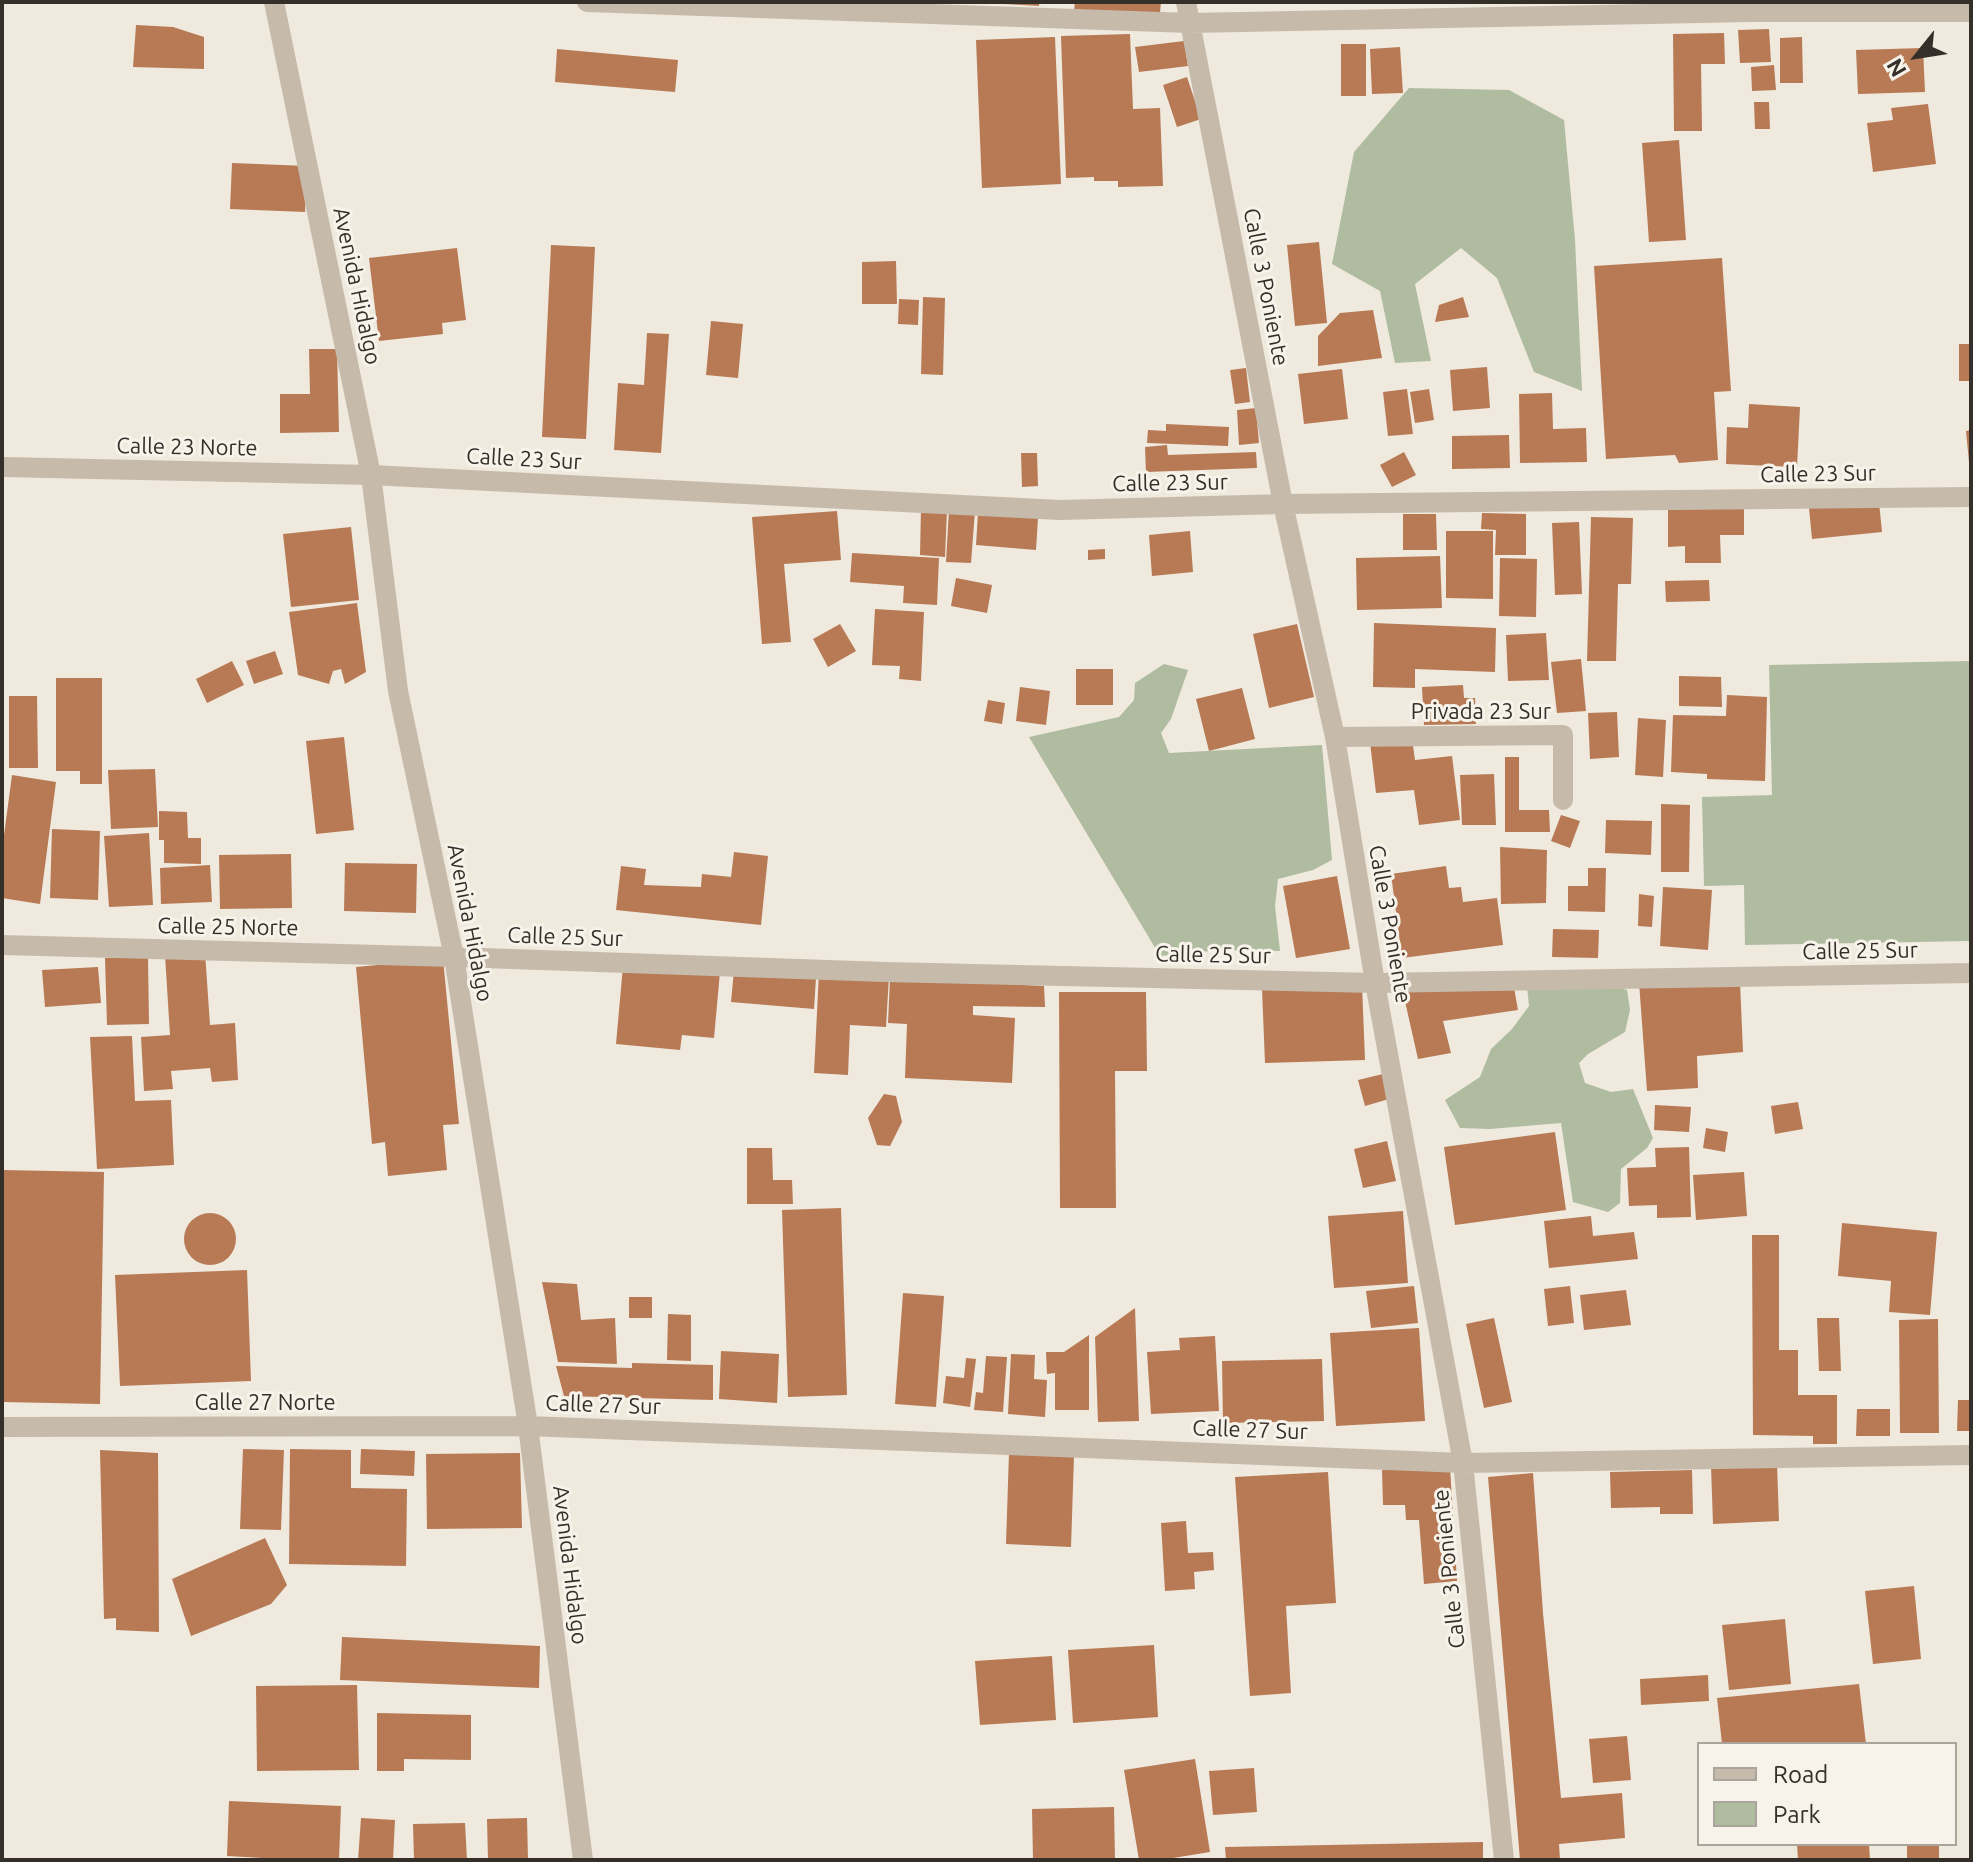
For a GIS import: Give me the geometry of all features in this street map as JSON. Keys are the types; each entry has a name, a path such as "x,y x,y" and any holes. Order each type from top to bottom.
{"street":[{"name":"Avenida Hidalgo","path":"274,2 371,475 398,691 454,957 528,1426 583,1860"},
{"path":"587,2 1190,23 1751,7 1971,12"},
{"name":"Calle 3 Poniente","path":"1186,2 1283,504 1335,737 1375,983 1463,1463 1504,1860"},
{"name":"Calle 23 Norte","path":"2,467 371,475"},
{"name":"Calle 23 Sur","path":"371,475 1060,510 1283,504 1971,497"},
{"name":"Privada 23 Sur","path":"1335,737 1563,735 1563,800"},
{"name":"Calle 25 Norte","path":"2,945 454,957"},
{"name":"Calle 25 Sur","path":"454,957 885,972 1375,983 1971,973"},
{"name":"Calle 27 Norte","path":"2,1427 528,1426"},
{"name":"Calle 27 Sur","path":"528,1426 1463,1463 1971,1455"}],"green space":[{"path":"1409,88 1509,90 1564,120 1575,240 1582,391 1534,372 1497,278 1461,248 1415,284 1431,361 1395,363 1380,291 1332,264 1354,152"},
{"path":"1971,661 1971,941 1745,945 1744,885 1704,886 1702,797 1772,795 1769,665"},
{"path":"1164,664 1188,670 1171,719 1161,733 1169,753 1322,745 1332,860 1313,870 1278,879 1275,906 1280,951 1220,950 1160,956 1029,737 1119,717 1134,700 1135,683"},
{"path":"1603,983 1627,990 1630,1010 1625,1032 1588,1054 1579,1063 1585,1083 1611,1092 1633,1089 1653,1138 1647,1148 1621,1169 1620,1203 1608,1212 1573,1202 1561,1123 1490,1129 1460,1128 1445,1100 1480,1077 1491,1049 1512,1029 1529,1006 1527,986"}],"building":[{"path":"1039,2 1039,6 1004,4"},
{"path":"1075,2 1161,2 1160,13 1074,11"},
{"path":"136,25 173,27 204,37 204,69 133,67"},
{"path":"1769,29 1771,62 1740,63 1738,30"},
{"path":"1724,33 1725,64 1701,64 1702,131 1674,131 1673,34"},
{"path":"1130,34 1133,109 1160,108 1163,186 1118,187 1118,181 1094,181 1094,177 1066,178 1061,36"},
{"path":"1055,37 1061,184 982,188 976,40"},
{"path":"1802,37 1803,83 1780,83 1780,38"},
{"path":"1184,41 1188,66 1139,72 1135,47"},
{"path":"1341,44 1366,44 1366,96 1341,96"},
{"path":"1400,47 1403,93 1372,94 1370,49"},
{"path":"1923,48 1925,92 1858,94 1856,50"},
{"path":"557,49 678,60 675,92 555,82"},
{"path":"1774,65 1776,90 1752,91 1751,67"},
{"path":"1187,77 1201,119 1177,127 1163,85"},
{"path":"1754,102 1769,102 1770,129 1755,129"},
{"path":"1928,104 1936,164 1873,172 1867,123 1893,120 1891,108"},
{"path":"1679,140 1686,240 1649,242 1642,143"},
{"path":"232,163 307,166 305,212 230,209"},
{"path":"1319,242 1327,323 1295,326 1287,245"},
{"path":"551,245 595,247 586,439 542,437"},
{"path":"457,248 466,320 442,323 443,334 379,341 369,258"},
{"path":"1722,258 1731,391 1714,392 1718,460 1679,463 1675,455 1606,459 1594,266"},
{"path":"896,261 897,304 862,304 862,262"},
{"path":"923,297 945,298 943,375 921,374"},
{"path":"1463,297 1469,317 1435,322 1439,305"},
{"path":"899,299 919,300 918,325 898,324"},
{"path":"1373,310 1382,358 1318,366 1318,336 1340,313"},
{"path":"711,321 743,324 738,378 706,375"},
{"path":"647,333 669,334 661,453 614,450 618,383 644,385"},
{"path":"1959,344 1971,344 1971,381 1959,381"},
{"path":"309,349 337,349 339,432 280,433 280,394 310,394"},
{"path":"1487,367 1490,408 1453,411 1450,370"},
{"path":"1246,368 1250,402 1235,404 1230,370"},
{"path":"1342,369 1348,419 1304,424 1298,374"},
{"path":"1407,389 1413,434 1388,436 1383,392"},
{"path":"1429,389 1434,420 1415,423 1410,392"},
{"path":"1552,393 1553,429 1586,428 1587,462 1520,463 1519,394"},
{"path":"1749,404 1800,407 1797,467 1726,464 1727,427 1748,428"},
{"path":"1256,408 1259,443 1239,445 1237,410"},
{"path":"1166,424 1229,427 1228,446 1147,443 1148,430 1166,431"},
{"path":"1971,430 1971,462 1969,462 1966,431"},
{"path":"1509,435 1510,468 1452,469 1452,436"},
{"path":"1167,445 1168,455 1256,452 1257,468 1146,472 1145,447"},
{"path":"1404,452 1416,475 1392,487 1380,465"},
{"path":"1021,453 1037,453 1038,486 1022,487"},
{"path":"1879,502 1882,532 1812,539 1809,508"},
{"path":"1668,504 1744,504 1744,535 1720,535 1721,563 1685,563 1685,546 1668,547"},
{"path":"921,509 947,510 945,557 920,555"},
{"path":"949,509 975,511 971,563 946,562"},
{"path":"837,511 841,560 784,564 791,642 762,644 752,517"},
{"path":"978,513 1038,518 1036,550 976,545"},
{"path":"1482,513 1526,514 1526,555 1495,555 1496,530 1481,529"},
{"path":"1403,514 1436,514 1437,550 1403,550"},
{"path":"1591,517 1633,518 1631,584 1618,584 1616,661 1587,661"},
{"path":"1579,522 1582,594 1555,595 1552,523"},
{"path":"351,527 359,600 291,607 283,534"},
{"path":"1190,531 1193,572 1152,576 1149,535"},
{"path":"1446,531 1493,531 1493,599 1446,598"},
{"path":"1105,549 1105,559 1088,560 1088,550"},
{"path":"852,553 939,558 937,605 903,603 904,586 850,582"},
{"path":"1440,556 1442,608 1357,610 1356,558"},
{"path":"1500,558 1537,559 1536,617 1499,616"},
{"path":"956,578 992,585 987,613 951,606"},
{"path":"1709,580 1710,601 1666,602 1665,581"},
{"path":"357,603 366,672 345,684 341,669 333,671 329,684 298,675 289,612"},
{"path":"875,609 924,612 921,681 899,679 900,666 872,665"},
{"path":"1374,623 1496,628 1495,672 1415,669 1415,688 1373,687"},
{"path":"840,624 856,651 828,667 813,639"},
{"path":"1297,624 1314,697 1269,708 1253,634"},
{"path":"1546,633 1549,680 1508,681 1506,635"},
{"path":"275,651 283,674 254,684 246,661"},
{"path":"1581,659 1586,711 1557,713 1551,662"},
{"path":"232,661 244,685 207,703 196,679"},
{"path":"1076,669 1113,669 1113,705 1076,705"},
{"path":"1679,676 1721,677 1722,707 1679,706"},
{"path":"56,678 102,678 102,784 80,784 80,771 56,771"},
{"path":"1463,685 1464,698 1475,698 1476,724 1424,725 1422,687"},
{"path":"1020,687 1050,691 1046,725 1016,721"},
{"path":"1242,688 1255,739 1209,751 1196,699"},
{"path":"1727,695 1767,697 1765,781 1707,779 1707,774 1671,772 1673,715 1726,716"},
{"path":"9,696 37,696 38,768 9,768"},
{"path":"988,700 1005,703 1002,724 984,721"},
{"path":"1617,712 1619,757 1590,759 1588,713"},
{"path":"1638,718 1666,720 1663,777 1635,775"},
{"path":"344,737 354,830 316,834 306,741"},
{"path":"1412,738 1415,760 1452,756 1460,820 1419,825 1414,790 1376,793 1370,742"},
{"path":"1505,757 1519,757 1519,810 1549,810 1550,832 1505,832"},
{"path":"155,769 158,827 111,829 108,770"},
{"path":"1494,774 1496,825 1462,825 1460,775"},
{"path":"12,775 56,782 40,904 2,898 2,850"},
{"path":"1661,804 1690,805 1689,872 1661,872"},
{"path":"159,811 187,812 188,838 201,838 201,864 164,863 164,840 159,840"},
{"path":"1561,815 1580,821 1570,848 1551,841"},
{"path":"1606,820 1652,821 1651,855 1605,853"},
{"path":"52,829 100,831 98,900 50,898"},
{"path":"149,833 153,905 109,907 104,836"},
{"path":"1500,847 1547,850 1546,903 1501,904"},
{"path":"734,852 768,856 761,925 616,910 621,866 646,869 644,885 701,887 702,874 731,877"},
{"path":"291,854 292,908 220,909 219,855"},
{"path":"345,863 417,864 416,913 344,911"},
{"path":"210,865 212,902 161,904 160,868"},
{"path":"1446,866 1449,888 1461,887 1463,902 1497,898 1503,945 1402,958 1391,874"},
{"path":"1588,868 1606,868 1605,912 1568,911 1568,886 1588,886"},
{"path":"1337,876 1350,949 1296,958 1283,886"},
{"path":"1663,887 1712,890 1708,950 1660,946"},
{"path":"1639,894 1654,896 1652,927 1638,926"},
{"path":"1553,929 1599,930 1598,958 1552,957"},
{"path":"205,952 210,1025 235,1023 238,1080 212,1082 210,1068 171,1071 173,1089 144,1091 141,1037 170,1035 165,955"},
{"path":"148,957 149,1024 107,1025 105,958"},
{"path":"443,959 459,1124 443,1125 447,1170 388,1176 385,1142 372,1144 356,967"},
{"path":"623,966 720,972 714,1038 682,1035 680,1050 616,1044"},
{"path":"98,967 101,1003 45,1007 42,970"},
{"path":"734,970 816,978 814,1009 731,1002"},
{"path":"819,972 889,976 886,1027 850,1025 848,1075 814,1073"},
{"path":"890,978 1044,986 1045,1007 973,1006 973,1015 1015,1018 1012,1083 905,1078 907,1024 888,1023"},
{"path":"1513,982 1518,1010 1443,1021 1451,1053 1418,1059 1402,988"},
{"path":"1639,982 1740,982 1743,1052 1697,1056 1698,1088 1647,1091"},
{"path":"1362,985 1365,1060 1265,1063 1262,989"},
{"path":"1059,992 1146,992 1147,1071 1115,1071 1116,1208 1060,1208"},
{"path":"132,1036 135,1101 171,1100 174,1165 97,1169 90,1037"},
{"path":"1383,1074 1389,1099 1365,1106 1358,1080"},
{"path":"884,1094 896,1096 902,1122 890,1146 877,1145 868,1118"},
{"path":"1798,1102 1803,1129 1775,1134 1771,1106"},
{"path":"1655,1105 1691,1107 1689,1132 1654,1130"},
{"path":"1706,1128 1728,1132 1725,1152 1703,1148"},
{"path":"1555,1132 1566,1210 1455,1225 1444,1147"},
{"path":"1387,1141 1396,1181 1363,1188 1354,1149"},
{"path":"1689,1147 1691,1217 1657,1218 1657,1205 1629,1206 1627,1168 1656,1167 1655,1148"},
{"path":"747,1148 772,1148 773,1180 792,1180 793,1204 747,1204"},
{"path":"2,1170 104,1172 100,1404 2,1402"},
{"path":"1744,1172 1747,1216 1696,1220 1693,1175"},
{"path":"841,1208 847,1395 788,1397 782,1210"},
{"path":"1403,1211 1408,1283 1334,1288 1328,1216"},
{"path":"210,1213 228,1221 236,1239 228,1257 210,1265 192,1257 184,1239 192,1221"},
{"path":"1591,1216 1593,1236 1634,1232 1638,1259 1549,1268 1544,1221"},
{"path":"1842,1223 1937,1232 1930,1315 1889,1312 1891,1281 1838,1276"},
{"path":"1752,1235 1779,1235 1779,1350 1798,1350 1798,1395 1837,1395 1837,1444 1813,1444 1813,1436 1753,1435"},
{"path":"247,1270 251,1381 120,1386 115,1275"},
{"path":"542,1282 577,1284 581,1320 615,1318 617,1364 558,1362"},
{"path":"1414,1286 1418,1323 1371,1328 1366,1291"},
{"path":"1570,1286 1574,1323 1548,1326 1544,1289"},
{"path":"1626,1290 1631,1325 1584,1330 1580,1295"},
{"path":"903,1293 944,1296 936,1407 895,1404"},
{"path":"629,1297 652,1297 652,1318 629,1318"},
{"path":"1135,1308 1139,1421 1098,1422 1095,1337"},
{"path":"668,1314 691,1315 691,1361 667,1360"},
{"path":"1494,1318 1512,1402 1484,1408 1466,1324"},
{"path":"1817,1318 1839,1318 1841,1371 1819,1371"},
{"path":"1938,1319 1939,1433 1900,1433 1899,1320"},
{"path":"1419,1328 1425,1421 1336,1426 1330,1333"},
{"path":"1089,1335 1089,1410 1055,1410 1055,1373 1047,1374 1046,1352 1064,1352"},
{"path":"1215,1336 1219,1411 1151,1414 1147,1352 1180,1350 1179,1338"},
{"path":"721,1351 779,1354 777,1403 719,1399"},
{"path":"1011,1354 1035,1355 1034,1379 1047,1380 1045,1417 1008,1414"},
{"path":"986,1356 1007,1357 1003,1412 974,1410 976,1392 983,1393"},
{"path":"966,1358 976,1359 970,1407 943,1403 946,1376 964,1378"},
{"path":"1322,1359 1324,1421 1223,1423 1222,1361"},
{"path":"632,1363 713,1365 713,1400 564,1396 556,1366 632,1368"},
{"path":"1958,1400 1971,1400 1971,1431 1957,1431"},
{"path":"1857,1409 1890,1409 1890,1436 1856,1436"},
{"path":"243,1449 284,1450 281,1530 240,1529"},
{"path":"290,1449 351,1450 351,1488 407,1489 406,1566 289,1564"},
{"path":"361,1449 415,1451 414,1476 360,1474"},
{"path":"100,1450 158,1453 159,1632 116,1630 116,1618 104,1619"},
{"path":"520,1453 522,1528 427,1529 426,1454"},
{"path":"1009,1453 1074,1456 1071,1547 1006,1544"},
{"path":"1777,1464 1779,1521 1713,1524 1711,1466"},
{"path":"1450,1467 1457,1581 1424,1584 1419,1520 1406,1520 1405,1505 1383,1505 1382,1470"},
{"path":"1692,1470 1693,1514 1660,1514 1660,1507 1611,1508 1610,1472"},
{"path":"1328,1472 1336,1603 1286,1606 1291,1693 1250,1696 1235,1477"},
{"path":"1533,1473 1561,1798 1622,1793 1625,1838 1559,1844 1560,1860 1520,1860 1488,1477"},
{"path":"1186,1521 1188,1553 1213,1552 1214,1570 1194,1572 1195,1589 1165,1591 1161,1523"},
{"path":"265,1538 287,1585 271,1604 191,1636 172,1579"},
{"path":"1914,1586 1921,1659 1873,1664 1865,1591"},
{"path":"1785,1619 1791,1684 1729,1690 1722,1625"},
{"path":"342,1637 540,1646 539,1688 340,1680"},
{"path":"1154,1645 1158,1717 1073,1723 1068,1650"},
{"path":"1052,1656 1056,1720 980,1725 975,1661"},
{"path":"1708,1675 1709,1701 1641,1705 1640,1679"},
{"path":"1859,1684 1866,1742 1722,1742 1717,1698"},
{"path":"357,1685 359,1770 257,1771 256,1686"},
{"path":"377,1713 471,1715 471,1760 404,1759 404,1771 377,1771"},
{"path":"1627,1736 1631,1780 1593,1783 1589,1739"},
{"path":"1195,1759 1210,1852 1161,1860 1139,1860 1124,1770"},
{"path":"1254,1768 1257,1812 1213,1815 1209,1771"},
{"path":"229,1801 341,1806 339,1860 263,1860 227,1856"},
{"path":"1114,1807 1115,1860 1033,1860 1032,1809"},
{"path":"361,1818 395,1820 393,1860 358,1860"},
{"path":"527,1818 528,1860 488,1860 487,1819"},
{"path":"465,1823 467,1860 414,1860 413,1824"},
{"path":"1483,1842 1483,1860 1226,1860 1225,1847"},
{"path":"1797,1846 1869,1846 1870,1860 1798,1860"},
{"path":"1907,1846 1939,1846 1939,1860 1907,1860"}]}
